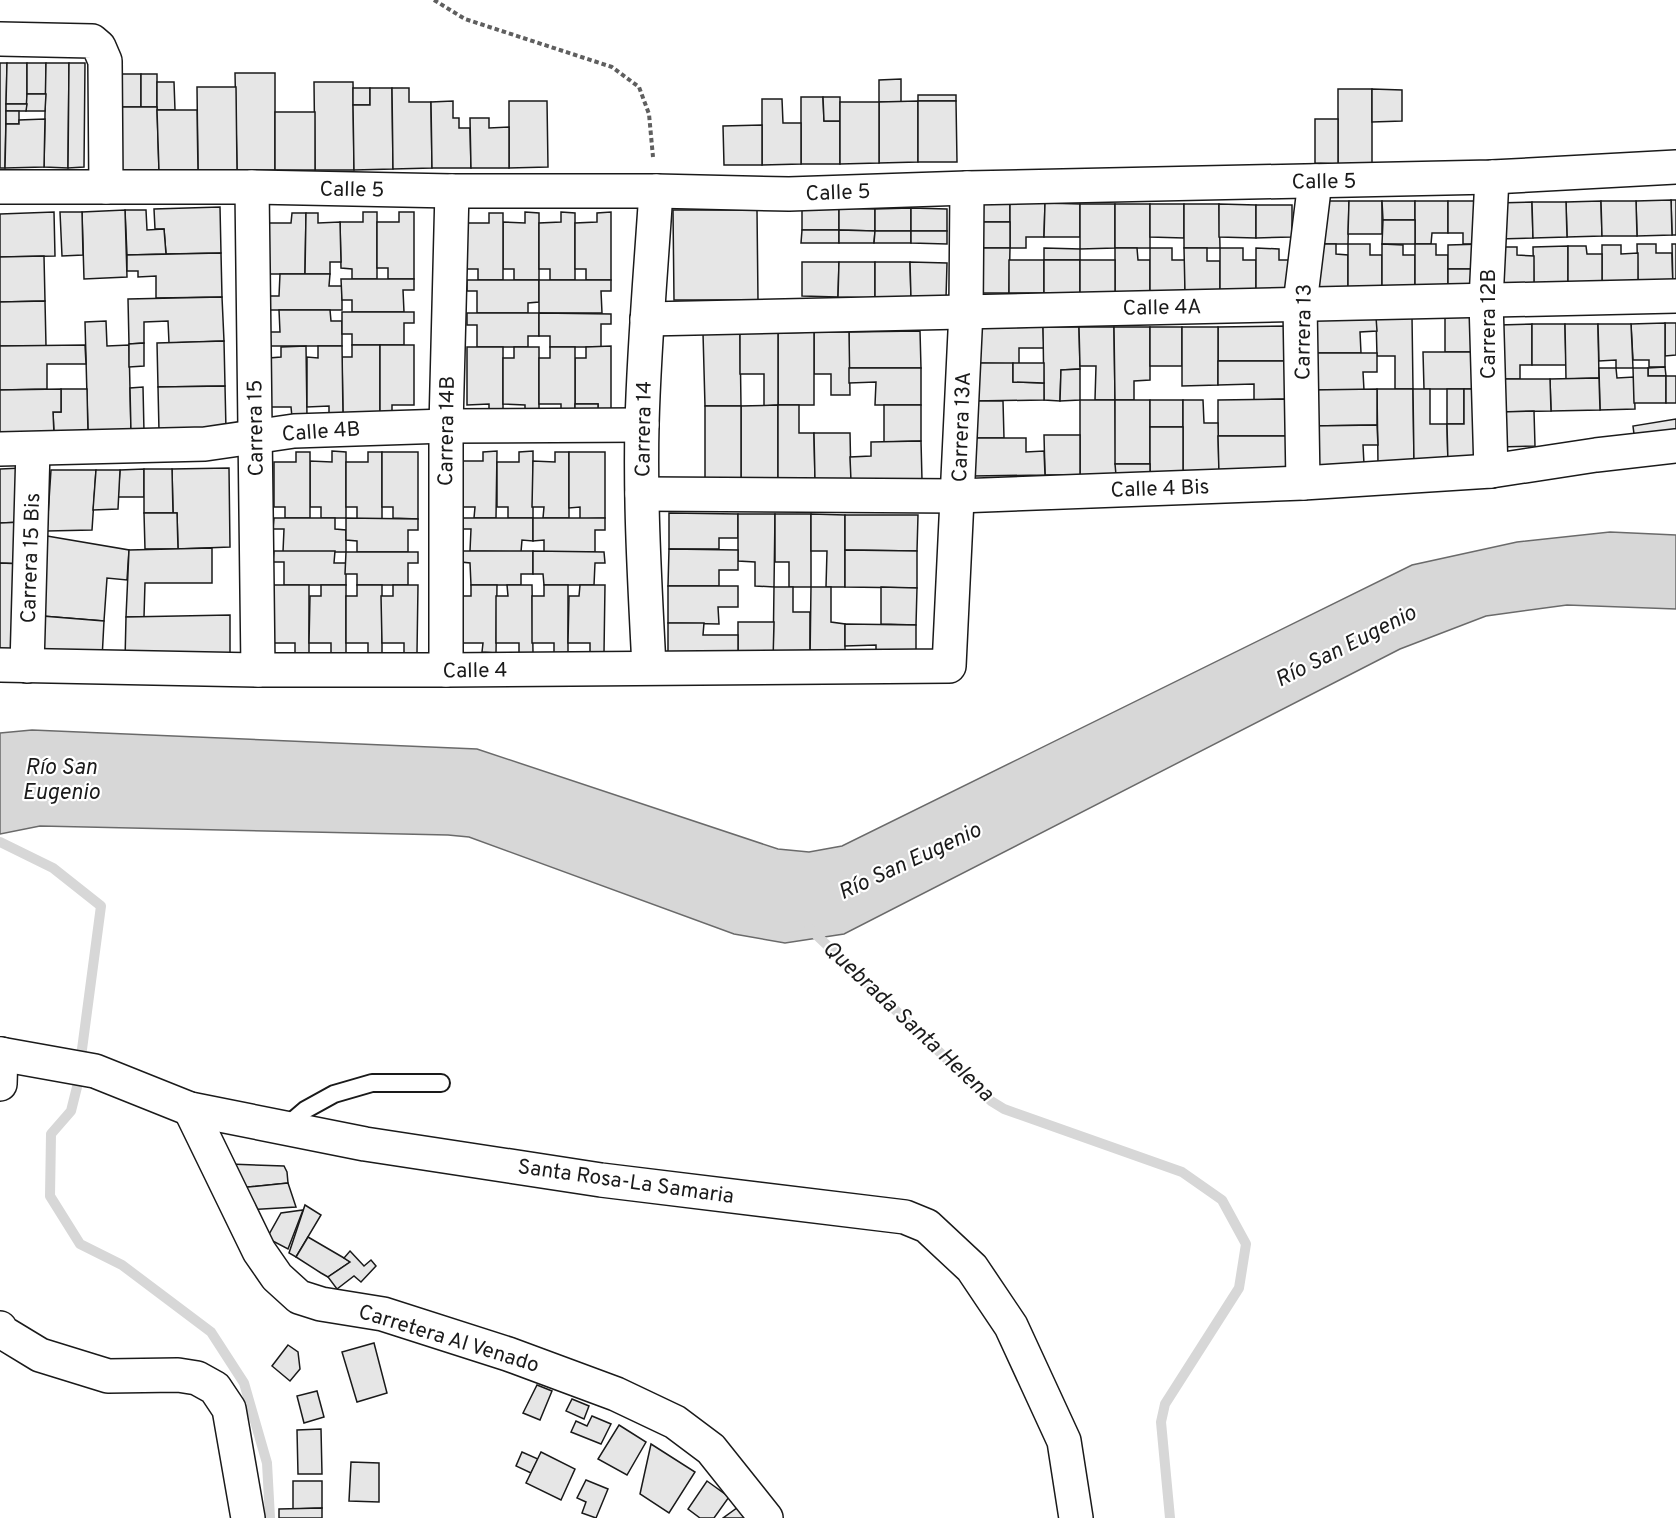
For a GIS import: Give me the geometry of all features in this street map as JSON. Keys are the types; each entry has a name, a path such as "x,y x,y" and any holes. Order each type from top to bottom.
{"street":[{"path":"0,39 92,41 99,47 105,61 106,186"},
{"name":"Calle 5","path":"0,187 252,187 789,194 1492,177 1676,167"},
{"name":"Carrera 12B","path":"1491,471 1486,301 1492,177"},
{"name":"Carrera 13","path":"1304,483 1300,304 1315,181"},
{"name":"Carrera 15","path":"252,187 258,670"},
{"name":"Carrera 13A","path":"950,666 966,311 967,188"},
{"name":"Carrera 14B","path":"446,670 446,426 452,191"},
{"name":"Carrera 14","path":"648,667 642,425 656,191"},
{"name":"Calle 4A","path":"647,318 1676,296"},
{"name":"Calle 4B","path":"0,449 205,444 294,431 446,426 642,425"},
{"name":"Calle 4 Bis","path":"642,494 958,496 1304,483 1491,471 1676,446"},
{"name":"Carrera 15 Bis","path":"14,665 33,449"},
{"name":"Calle 4","path":"14,665 258,670 950,666"},
{"path":"0,1054 0,1084"},
{"name":"Santa Rosa-La Samaria","path":"0,1054 84,1069 190,1109 364,1144 600,1180 905,1217 927,1226 972,1268 1011,1326 1064,1441 1076,1518"},
{"name":"Carretera Al Venado","path":"190,1109 259,1251 277,1277 298,1297 321,1304 383,1314 508,1354 626,1399 675,1422 711,1449 766,1518"},
{"path":"0,1328 2,1332 40,1355 108,1376 178,1375 197,1378 215,1388 229,1409 248,1518"}],"lane":[{"path":"284,1128 305,1110 334,1094 372,1083 441,1083"}],"path":[{"path":"434,0 465,19 612,67 639,87 649,114 656,191"}],"water":[{"name":"Río San Eugenio","path":"1610,532 1676,535 1676,609 1567,605 1486,616 1400,649 844,934 785,943 734,934 469,837 40,826 0,834 0,733 32,730 477,749 778,849 809,852 842,846 1412,565 1517,542"}],"building":[{"path":"0,63 7,63 5,168 0,168"},
{"path":"7,63 27,63 27,104 6,104"},
{"path":"27,63 46,63 46,94 27,94"},
{"path":"46,63 69,63 68,168 44,167"},
{"path":"69,63 85,63 84,167 68,168"},
{"path":"235,73 275,73 275,170 237,170"},
{"path":"119,74 141,74 141,107 119,107"},
{"path":"141,74 157,74 157,107 141,107"},
{"path":"901,79 901,102 879,102 879,80"},
{"path":"157,82 174,82 175,110 157,110"},
{"path":"314,82 353,82 354,170 315,170"},
{"path":"197,87 236,87 237,170 198,171"},
{"path":"353,88 370,88 370,105 353,105"},
{"path":"370,88 392,88 393,169 354,170 353,105 370,105"},
{"path":"392,88 409,88 409,102 431,102 432,168 393,169"},
{"path":"1338,89 1372,89 1372,164 1338,164"},
{"path":"1372,89 1402,90 1402,121 1372,122"},
{"path":"27,94 46,94 45,111 26,111"},
{"path":"918,95 956,95 956,101 918,101"},
{"path":"801,97 823,97 824,121 840,121 840,164 801,164"},
{"path":"823,97 840,97 840,121 824,121"},
{"path":"762,99 782,99 783,123 801,123 801,164 762,165"},
{"path":"453,101 453,118 459,118 459,128 470,128 471,168 432,168 431,102"},
{"path":"509,101 547,101 548,167 509,168"},
{"path":"918,101 918,162 879,163 879,102"},
{"path":"918,101 956,101 957,162 918,162"},
{"path":"840,102 879,102 879,163 840,164"},
{"path":"6,104 27,104 26,111 6,111"},
{"path":"119,107 157,107 159,171 120,171"},
{"path":"157,110 197,110 198,171 159,171"},
{"path":"6,111 19,111 19,124 6,124"},
{"path":"275,112 315,112 315,170 275,170"},
{"path":"470,118 489,118 489,128 509,127 509,168 471,168"},
{"path":"45,119 44,167 5,168 6,124 19,124 19,120"},
{"path":"1315,119 1338,119 1338,164 1315,163"},
{"path":"762,125 762,165 724,165 723,126"},
{"path":"1671,200 1676,200 1676,235 1672,235"},
{"path":"1671,200 1672,235 1637,236 1636,201"},
{"path":"1314,201 1349,201 1348,244 1315,244"},
{"path":"1349,201 1382,201 1382,234 1348,234"},
{"path":"1382,201 1415,201 1415,220 1383,220"},
{"path":"1415,201 1448,201 1448,233 1432,233 1431,244 1415,244"},
{"path":"1448,201 1482,201 1483,244 1463,244 1463,233 1448,233"},
{"path":"1601,201 1602,236 1567,237 1566,202"},
{"path":"1601,201 1636,201 1637,236 1602,236"},
{"path":"1532,202 1533,238 1498,239 1496,203"},
{"path":"1532,202 1566,202 1567,237 1533,238"},
{"path":"974,203 1010,203 1010,222 974,222"},
{"path":"1010,203 1045,203 1044,237 1026,237 1026,248 1010,248"},
{"path":"1045,203 1080,204 1080,237 1044,237"},
{"path":"1080,204 1115,204 1115,248 1080,249"},
{"path":"1115,204 1150,204 1150,248 1115,248"},
{"path":"1150,204 1184,204 1184,238 1150,237"},
{"path":"1184,204 1219,204 1220,248 1184,248"},
{"path":"1219,204 1256,205 1256,238 1219,237"},
{"path":"1256,205 1292,205 1292,237 1256,238"},
{"path":"220,207 221,253 166,254 164,229 155,229 154,209"},
{"path":"802,208 839,208 839,230 802,230"},
{"path":"839,208 875,209 875,231 839,230"},
{"path":"911,208 911,231 875,231 875,209"},
{"path":"911,208 947,209 947,231 911,231"},
{"path":"125,210 146,210 147,230 164,229 166,254 127,255"},
{"path":"125,210 127,277 84,279 82,212"},
{"path":"673,210 757,210 758,300 674,300"},
{"path":"54,212 55,256 0,257 0,214"},
{"path":"60,212 82,212 83,255 62,256"},
{"path":"363,212 377,212 377,279 352,279 352,269 341,268 340,222 363,222"},
{"path":"399,212 414,212 414,279 388,279 388,268 377,268 377,222 399,222"},
{"path":"525,212 539,213 539,280 514,280 514,269 503,269 503,222 525,223"},
{"path":"561,212 575,213 575,280 550,280 550,269 539,269 539,223 561,222"},
{"path":"611,212 611,280 586,280 586,269 575,269 575,223 597,222 597,213"},
{"path":"292,213 306,213 305,274 269,274 269,223 291,223"},
{"path":"306,213 318,213 318,223 340,222 341,262 330,262 330,274 305,274"},
{"path":"489,213 503,213 503,280 478,280 478,269 467,269 467,223 489,223"},
{"path":"1383,220 1415,220 1415,244 1382,244"},
{"path":"974,222 1010,222 1010,248 974,248"},
{"path":"802,230 839,230 839,243 801,243"},
{"path":"839,230 875,231 874,243 839,243"},
{"path":"875,231 911,231 911,243 874,243"},
{"path":"911,231 947,231 947,244 911,243"},
{"path":"1315,244 1336,244 1336,254 1348,255 1348,287 1315,287"},
{"path":"1348,244 1370,244 1370,255 1382,255 1382,286 1348,287"},
{"path":"1382,244 1403,245 1403,255 1415,255 1415,286 1382,286"},
{"path":"1415,244 1436,244 1436,255 1448,255 1448,287 1415,286"},
{"path":"1483,244 1483,269 1448,269 1448,245"},
{"path":"1637,244 1656,244 1656,253 1672,253 1673,289 1638,289"},
{"path":"1672,244 1676,244 1676,289 1673,289"},
{"path":"1602,245 1621,245 1621,254 1638,253 1638,289 1602,290"},
{"path":"1568,246 1568,291 1534,291 1533,247"},
{"path":"1568,246 1586,246 1587,254 1602,254 1602,290 1568,291"},
{"path":"1498,247 1517,247 1517,255 1534,256 1534,291 1500,292"},
{"path":"974,248 1010,248 1009,293 974,293"},
{"path":"1044,248 1080,249 1080,260 1044,260"},
{"path":"1115,248 1137,248 1138,260 1150,260 1150,293 1115,293"},
{"path":"1150,248 1172,248 1172,260 1185,260 1185,293 1150,293"},
{"path":"1184,248 1207,248 1207,261 1220,261 1220,293 1185,293"},
{"path":"1220,248 1243,248 1243,260 1256,260 1256,294 1220,293"},
{"path":"1256,248 1279,249 1279,260 1292,260 1293,294 1256,294"},
{"path":"221,253 222,297 156,298 156,276 138,277 138,271 127,271 127,255"},
{"path":"44,256 45,301 0,302 0,257"},
{"path":"1009,260 1044,260 1044,293 1009,293"},
{"path":"1044,260 1080,260 1080,293 1044,293"},
{"path":"1080,260 1115,260 1115,293 1080,293"},
{"path":"802,262 839,262 838,297 802,296"},
{"path":"839,262 875,262 875,298 838,297"},
{"path":"875,262 910,262 911,298 875,298"},
{"path":"910,262 947,263 946,298 911,298"},
{"path":"1448,269 1483,269 1484,287 1448,287"},
{"path":"280,274 330,274 329,286 342,286 342,310 270,310 269,296 279,296"},
{"path":"341,279 414,279 414,290 403,290 404,312 352,312 352,300 342,300"},
{"path":"467,280 539,280 539,302 528,303 528,313 477,313 477,291 467,291"},
{"path":"539,280 611,280 611,291 601,291 602,313 539,313"},
{"path":"222,297 224,341 169,343 168,321 144,322 144,343 129,344 128,299"},
{"path":"45,301 46,346 0,346 0,302"},
{"path":"279,310 330,310 331,321 342,321 342,346 269,346 269,332 280,332"},
{"path":"342,312 414,312 414,323 404,323 404,345 352,345 352,334 342,334"},
{"path":"467,313 539,313 539,336 528,336 528,347 477,347 477,325 467,325"},
{"path":"539,313 611,314 611,324 601,324 601,347 550,347 550,336 539,336"},
{"path":"1412,316 1413,389 1395,389 1395,356 1377,356 1376,317"},
{"path":"1445,316 1480,316 1481,352 1445,352"},
{"path":"1309,317 1376,317 1377,331 1360,332 1361,353 1310,353"},
{"path":"106,321 107,346 129,345 131,432 88,433 85,322"},
{"path":"1665,323 1676,323 1676,355 1665,356"},
{"path":"1665,323 1665,367 1649,367 1649,360 1633,360 1631,324"},
{"path":"1532,324 1532,365 1520,365 1520,379 1500,379 1499,325"},
{"path":"1532,324 1565,324 1566,365 1532,365"},
{"path":"1565,324 1598,324 1599,378 1566,379"},
{"path":"1598,324 1631,324 1633,368 1616,368 1616,360 1599,361"},
{"path":"1289,326 1289,361 1218,361 1218,327"},
{"path":"1043,327 1044,348 1019,348 1019,364 972,363 972,328"},
{"path":"1043,327 1079,327 1080,369 1061,370 1060,401 1044,400"},
{"path":"1079,327 1114,327 1115,400 1095,400 1096,366 1080,366"},
{"path":"1114,327 1150,327 1150,380 1134,381 1134,400 1115,400"},
{"path":"1150,327 1182,327 1182,366 1150,366"},
{"path":"1182,327 1218,327 1218,385 1182,386"},
{"path":"920,331 921,368 849,368 849,332"},
{"path":"814,332 849,332 850,395 831,395 831,374 814,374"},
{"path":"814,332 814,405 778,405 778,333"},
{"path":"703,333 740,333 741,406 705,406"},
{"path":"740,333 778,333 778,405 764,406 764,374 740,374"},
{"path":"224,341 225,386 158,387 157,343"},
{"path":"144,343 144,366 129,367 129,344"},
{"path":"85,345 86,364 47,364 47,389 0,390 0,346"},
{"path":"352,345 380,345 380,416 343,416 342,357 352,357"},
{"path":"380,345 414,345 414,405 392,405 392,415 380,416"},
{"path":"306,346 307,417 292,417 291,407 269,407 269,358 281,357 281,347"},
{"path":"318,346 342,346 343,416 329,416 329,406 307,407 307,357 318,358"},
{"path":"611,346 611,414 598,414 598,404 575,404 575,358 586,358 586,347"},
{"path":"467,347 503,347 503,415 489,414 489,404 467,405"},
{"path":"514,347 539,347 539,414 525,414 525,405 503,404 503,358 514,358"},
{"path":"550,347 575,347 575,414 561,415 561,404 539,404 539,358 550,358"},
{"path":"1423,352 1481,352 1481,389 1424,389"},
{"path":"1310,353 1377,353 1377,372 1363,372 1364,390 1310,390"},
{"path":"1218,361 1289,361 1290,399 1254,400 1254,384 1218,385"},
{"path":"972,363 1013,363 1013,382 1044,383 1044,400 972,401"},
{"path":"1013,363 1044,363 1044,383 1013,382"},
{"path":"1665,367 1666,376 1648,376 1648,368"},
{"path":"849,368 921,368 921,405 875,405 876,382 849,383"},
{"path":"1599,368 1616,368 1617,378 1634,377 1635,409 1600,410"},
{"path":"1633,368 1648,368 1648,376 1666,376 1666,403 1634,403"},
{"path":"1080,369 1080,400 1060,401 1061,370"},
{"path":"1666,376 1676,376 1676,403 1666,403"},
{"path":"1599,378 1600,410 1551,411 1550,379"},
{"path":"1500,379 1550,379 1551,411 1500,412"},
{"path":"225,386 226,430 159,431 158,387"},
{"path":"143,387 144,432 131,432 130,388"},
{"path":"61,389 87,389 88,433 54,434 53,412 61,412"},
{"path":"61,389 61,412 53,412 54,434 0,436 0,390"},
{"path":"1377,389 1413,389 1414,464 1378,464"},
{"path":"1377,389 1377,425 1310,426 1310,390"},
{"path":"1413,389 1430,389 1430,424 1447,424 1448,464 1414,464"},
{"path":"1447,389 1464,389 1464,424 1447,424"},
{"path":"1464,389 1481,389 1481,463 1448,464 1447,424 1464,424"},
{"path":"1290,399 1290,436 1218,436 1218,400"},
{"path":"1080,400 1115,400 1116,475 1080,475"},
{"path":"1115,400 1150,400 1150,464 1115,464"},
{"path":"1150,400 1183,400 1183,427 1150,427"},
{"path":"1183,400 1203,400 1204,423 1218,423 1219,474 1183,474"},
{"path":"972,401 1003,401 1004,438 973,438"},
{"path":"575,404 598,404 598,414 575,414"},
{"path":"778,405 778,481 741,482 741,406"},
{"path":"778,405 799,405 799,433 814,433 815,481 778,481"},
{"path":"884,405 921,405 921,441 884,442"},
{"path":"705,406 741,406 741,482 705,482"},
{"path":"1534,411 1535,446 1501,447 1500,412"},
{"path":"1676,419 1676,442 1636,450 1633,426"},
{"path":"1377,425 1378,445 1363,445 1364,464 1311,465 1310,426"},
{"path":"1150,427 1183,427 1183,474 1150,474"},
{"path":"814,433 850,433 851,481 815,481"},
{"path":"1044,435 1080,435 1080,475 1045,475"},
{"path":"1218,436 1290,436 1290,474 1219,474"},
{"path":"973,438 1026,438 1026,452 1044,451 1045,475 973,476"},
{"path":"921,441 922,480 851,481 850,457 871,456 871,442"},
{"path":"332,451 346,452 346,518 321,518 321,507 310,507 310,461 332,462"},
{"path":"497,451 496,518 474,518 475,507 461,507 461,461 483,461 483,452"},
{"path":"533,451 533,518 508,518 508,507 497,507 497,462 519,462 519,452"},
{"path":"296,452 310,452 310,518 285,518 285,507 274,507 274,462 296,462"},
{"path":"368,452 382,452 382,519 357,519 357,507 346,507 346,462 368,462"},
{"path":"382,452 418,452 418,519 393,518 393,507 382,507"},
{"path":"555,452 569,452 569,518 543,518 544,507 532,507 533,461 555,462"},
{"path":"569,452 605,452 605,518 580,519 580,507 569,508"},
{"path":"1115,464 1150,464 1150,474 1116,475"},
{"path":"22,468 23,522 0,523 0,469"},
{"path":"229,468 230,547 178,549 177,513 173,513 172,469"},
{"path":"144,469 144,497 118,497 120,470"},
{"path":"144,469 172,469 173,513 144,513"},
{"path":"51,470 96,470 92,530 47,531"},
{"path":"96,470 120,470 118,509 93,510"},
{"path":"144,513 177,513 178,549 145,549"},
{"path":"669,513 738,514 738,538 719,538 719,549 669,549"},
{"path":"738,514 775,514 774,587 755,586 755,562 738,561"},
{"path":"775,514 811,514 811,587 789,587 789,562 775,562"},
{"path":"811,514 845,515 845,587 826,587 827,551 811,551"},
{"path":"845,515 918,515 917,551 845,550"},
{"path":"274,518 335,518 335,529 346,530 346,552 283,552 284,529 273,529"},
{"path":"346,518 418,519 418,530 408,530 408,552 357,552 357,541 346,540"},
{"path":"460,518 533,518 533,541 522,540 521,552 470,551 471,529 460,529"},
{"path":"533,518 605,518 605,530 595,530 595,552 544,552 544,540 533,541"},
{"path":"23,522 24,564 0,563 0,523"},
{"path":"47,536 129,550 127,580 107,578 104,621 42,616"},
{"path":"212,548 212,583 145,583 144,617 126,617 129,550"},
{"path":"669,549 738,550 738,570 719,570 719,586 668,586"},
{"path":"845,550 917,551 917,588 845,587"},
{"path":"274,551 335,551 334,563 346,563 346,585 284,585 284,562 273,562"},
{"path":"460,551 533,551 533,574 521,574 521,585 471,585 470,563 461,562"},
{"path":"533,551 604,552 605,563 595,563 594,585 544,585 543,574 533,574"},
{"path":"346,552 418,552 418,563 408,563 408,585 357,585 357,574 345,574"},
{"path":"0,563 24,564 18,651 0,651"},
{"path":"273,585 309,585 309,653 295,653 295,643 273,643"},
{"path":"321,585 346,585 346,653 331,653 331,643 309,643 310,596 321,596"},
{"path":"357,585 382,585 382,653 368,653 368,643 346,643 346,596 357,596"},
{"path":"393,585 418,585 417,653 404,653 404,643 382,643 381,596 393,596"},
{"path":"471,585 497,585 496,653 482,652 483,643 460,643 460,596 471,596"},
{"path":"507,585 532,585 533,653 519,653 519,643 496,643 496,596 508,596"},
{"path":"544,585 568,585 568,653 554,653 554,643 532,643 532,596 544,596"},
{"path":"580,585 605,585 604,653 590,653 590,643 568,643 569,596 579,596"},
{"path":"668,586 738,586 738,607 718,607 719,624 668,623"},
{"path":"774,587 793,587 793,612 810,612 810,661 773,661"},
{"path":"811,587 831,587 831,622 845,624 845,661 810,661"},
{"path":"881,587 917,588 916,625 881,624"},
{"path":"230,615 230,659 125,661 126,617"},
{"path":"42,616 104,621 102,659 40,655"},
{"path":"738,622 774,622 773,661 738,660"},
{"path":"668,623 704,623 703,635 738,635 738,660 668,660"},
{"path":"845,624 916,625 916,662 876,662 876,645 845,646"},
{"path":"229,1164 284,1166 288,1183 238,1188"},
{"path":"288,1183 296,1207 246,1210 238,1188"},
{"path":"305,1205 321,1215 296,1257 289,1253"},
{"path":"303,1210 288,1249 267,1238 281,1213"},
{"path":"308,1237 350,1262 328,1277 321,1273 296,1257"},
{"path":"350,1251 364,1266 371,1260 376,1266 361,1282 354,1276 337,1289 328,1277 350,1262 344,1258"},
{"path":"374,1343 387,1393 357,1402 342,1352"},
{"path":"288,1345 298,1352 300,1369 290,1381 272,1366"},
{"path":"537,1385 552,1391 540,1420 523,1413"},
{"path":"317,1391 324,1417 304,1423 297,1396"},
{"path":"572,1399 589,1406 584,1419 566,1411"},
{"path":"592,1416 611,1424 601,1444 571,1432 576,1421 587,1426"},
{"path":"619,1425 646,1442 627,1475 598,1459"},
{"path":"321,1429 322,1474 298,1474 297,1430"},
{"path":"651,1444 695,1472 669,1513 640,1494"},
{"path":"522,1452 538,1459 531,1473 516,1466"},
{"path":"541,1452 575,1469 561,1500 526,1483"},
{"path":"351,1462 379,1463 379,1502 349,1501"},
{"path":"586,1480 608,1489 596,1518 582,1513 586,1502 577,1498"},
{"path":"293,1481 322,1481 322,1508 293,1509"},
{"path":"707,1481 729,1497 714,1518 700,1518 688,1509"},
{"path":"741,1505 751,1518 723,1518"},
{"path":"322,1508 322,1518 279,1518 279,1509"}],"waterway":[{"path":"0,842 53,868 101,906 77,1087 71,1111 51,1134 50,1196 80,1244 122,1265 211,1332 244,1383 267,1463 270,1518"},
{"name":"Quebrada Santa Helena","path":"809,928 991,1101 1004,1109 1182,1172 1222,1200 1246,1244 1239,1288 1165,1404 1161,1422 1170,1518"}]}
